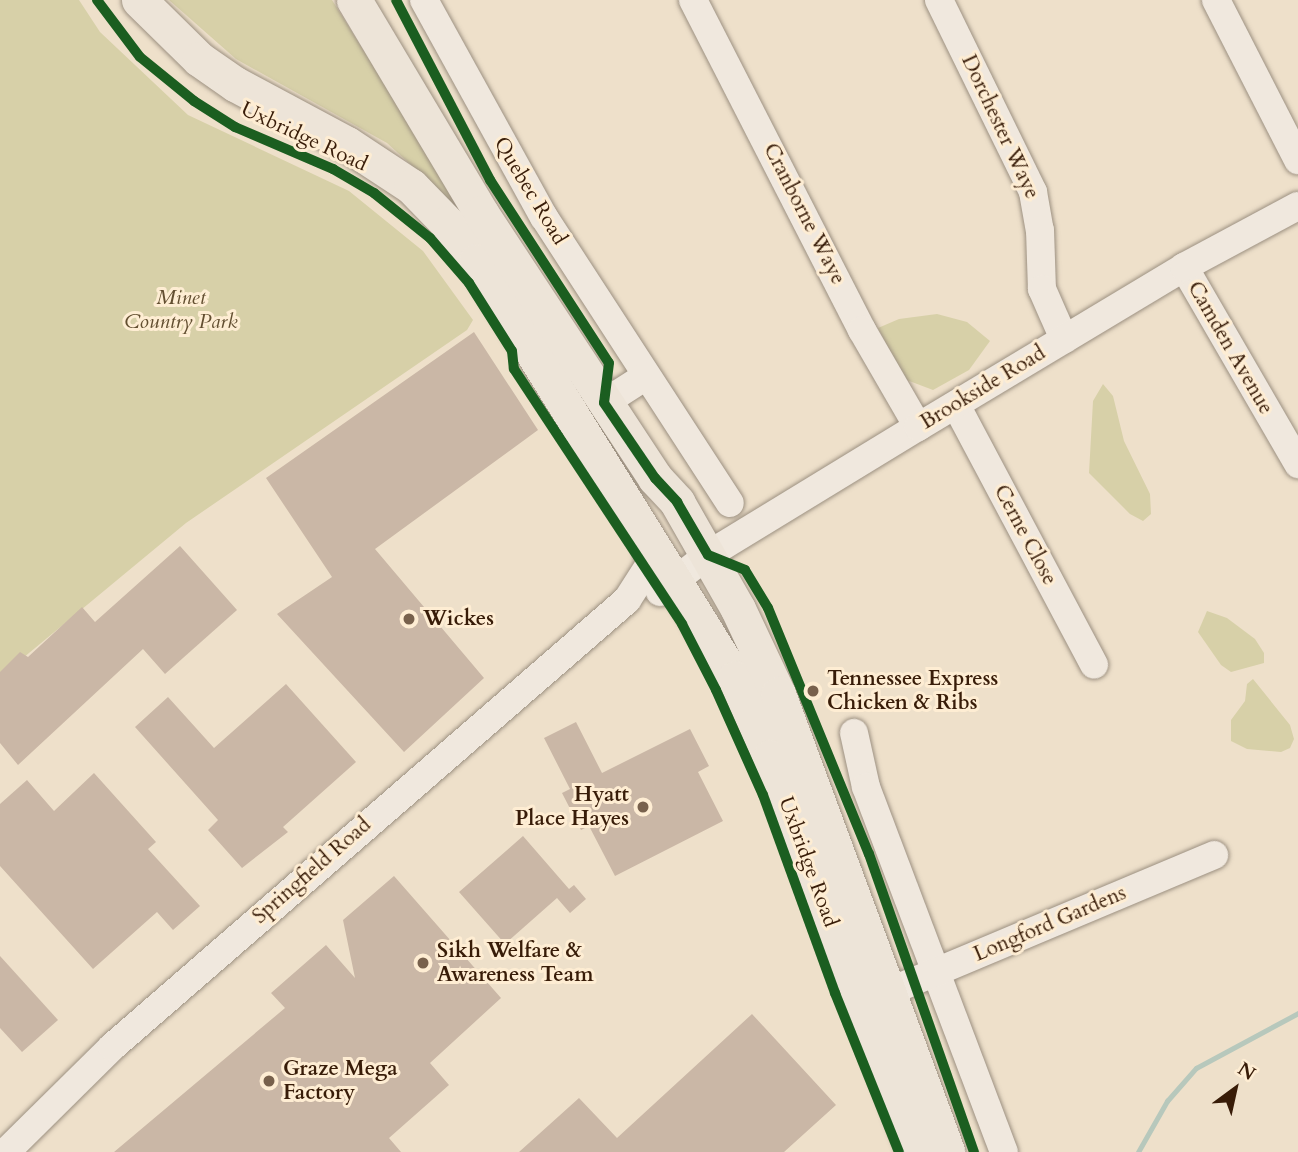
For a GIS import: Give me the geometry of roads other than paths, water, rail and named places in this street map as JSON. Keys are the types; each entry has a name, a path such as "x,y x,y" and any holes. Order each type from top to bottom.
{"main road":[{"name":"Uxbridge Road","path":"139,0 199,59 235,84 387,168 434,208 477,261 735,678 770,757 915,1152"},
{"name":"Uxbridge Road","path":"354,0 474,202 654,478 677,502 708,555 778,694 886,993 947,1152"}],"street":[{"name":"Quebec Road","path":"424,0 544,217 730,503"},
{"name":"Cranborne Waye","path":"693,0 863,330 918,427"},
{"name":"Dorchester Waye","path":"939,0 1033,192 1042,289 1064,339"},
{"path":"1216,0 1298,160"},
{"name":"Brookside Road","path":"676,581 708,555 918,427 1184,267 1298,206"},
{"name":"Camden Avenue","path":"1184,267 1298,464"},
{"path":"604,403 646,376"},
{"name":"Cerne Close","path":"956,405 1094,665"},
{"path":"654,478 658,504 680,542 676,581"},
{"name":"Springfield Road","path":"6,1152 113,1047 627,600 650,564 642,526"},
{"name":"Springfield Road","path":"627,600 652,595 676,581"},
{"path":"854,733 866,787 1004,1152"},
{"name":"Longford Gardens","path":"886,993 1214,855"}],"waterway":[{"path":"1138,1152 1167,1101 1196,1068 1298,1013"}],"place":[{"name":"Wickes","path":"409,619"},
{"name":"Tennessee Express Chicken & Ribs","path":"813,691"},
{"name":"Hyatt Place Hayes","path":"643,807"},
{"name":"Sikh Welfare & Awareness Team","path":"423,963"},
{"name":"Graze Mega Factory","path":"269,1081"}],"park label":[{"name":"Minet Country Park","path":"181,310"}]}
